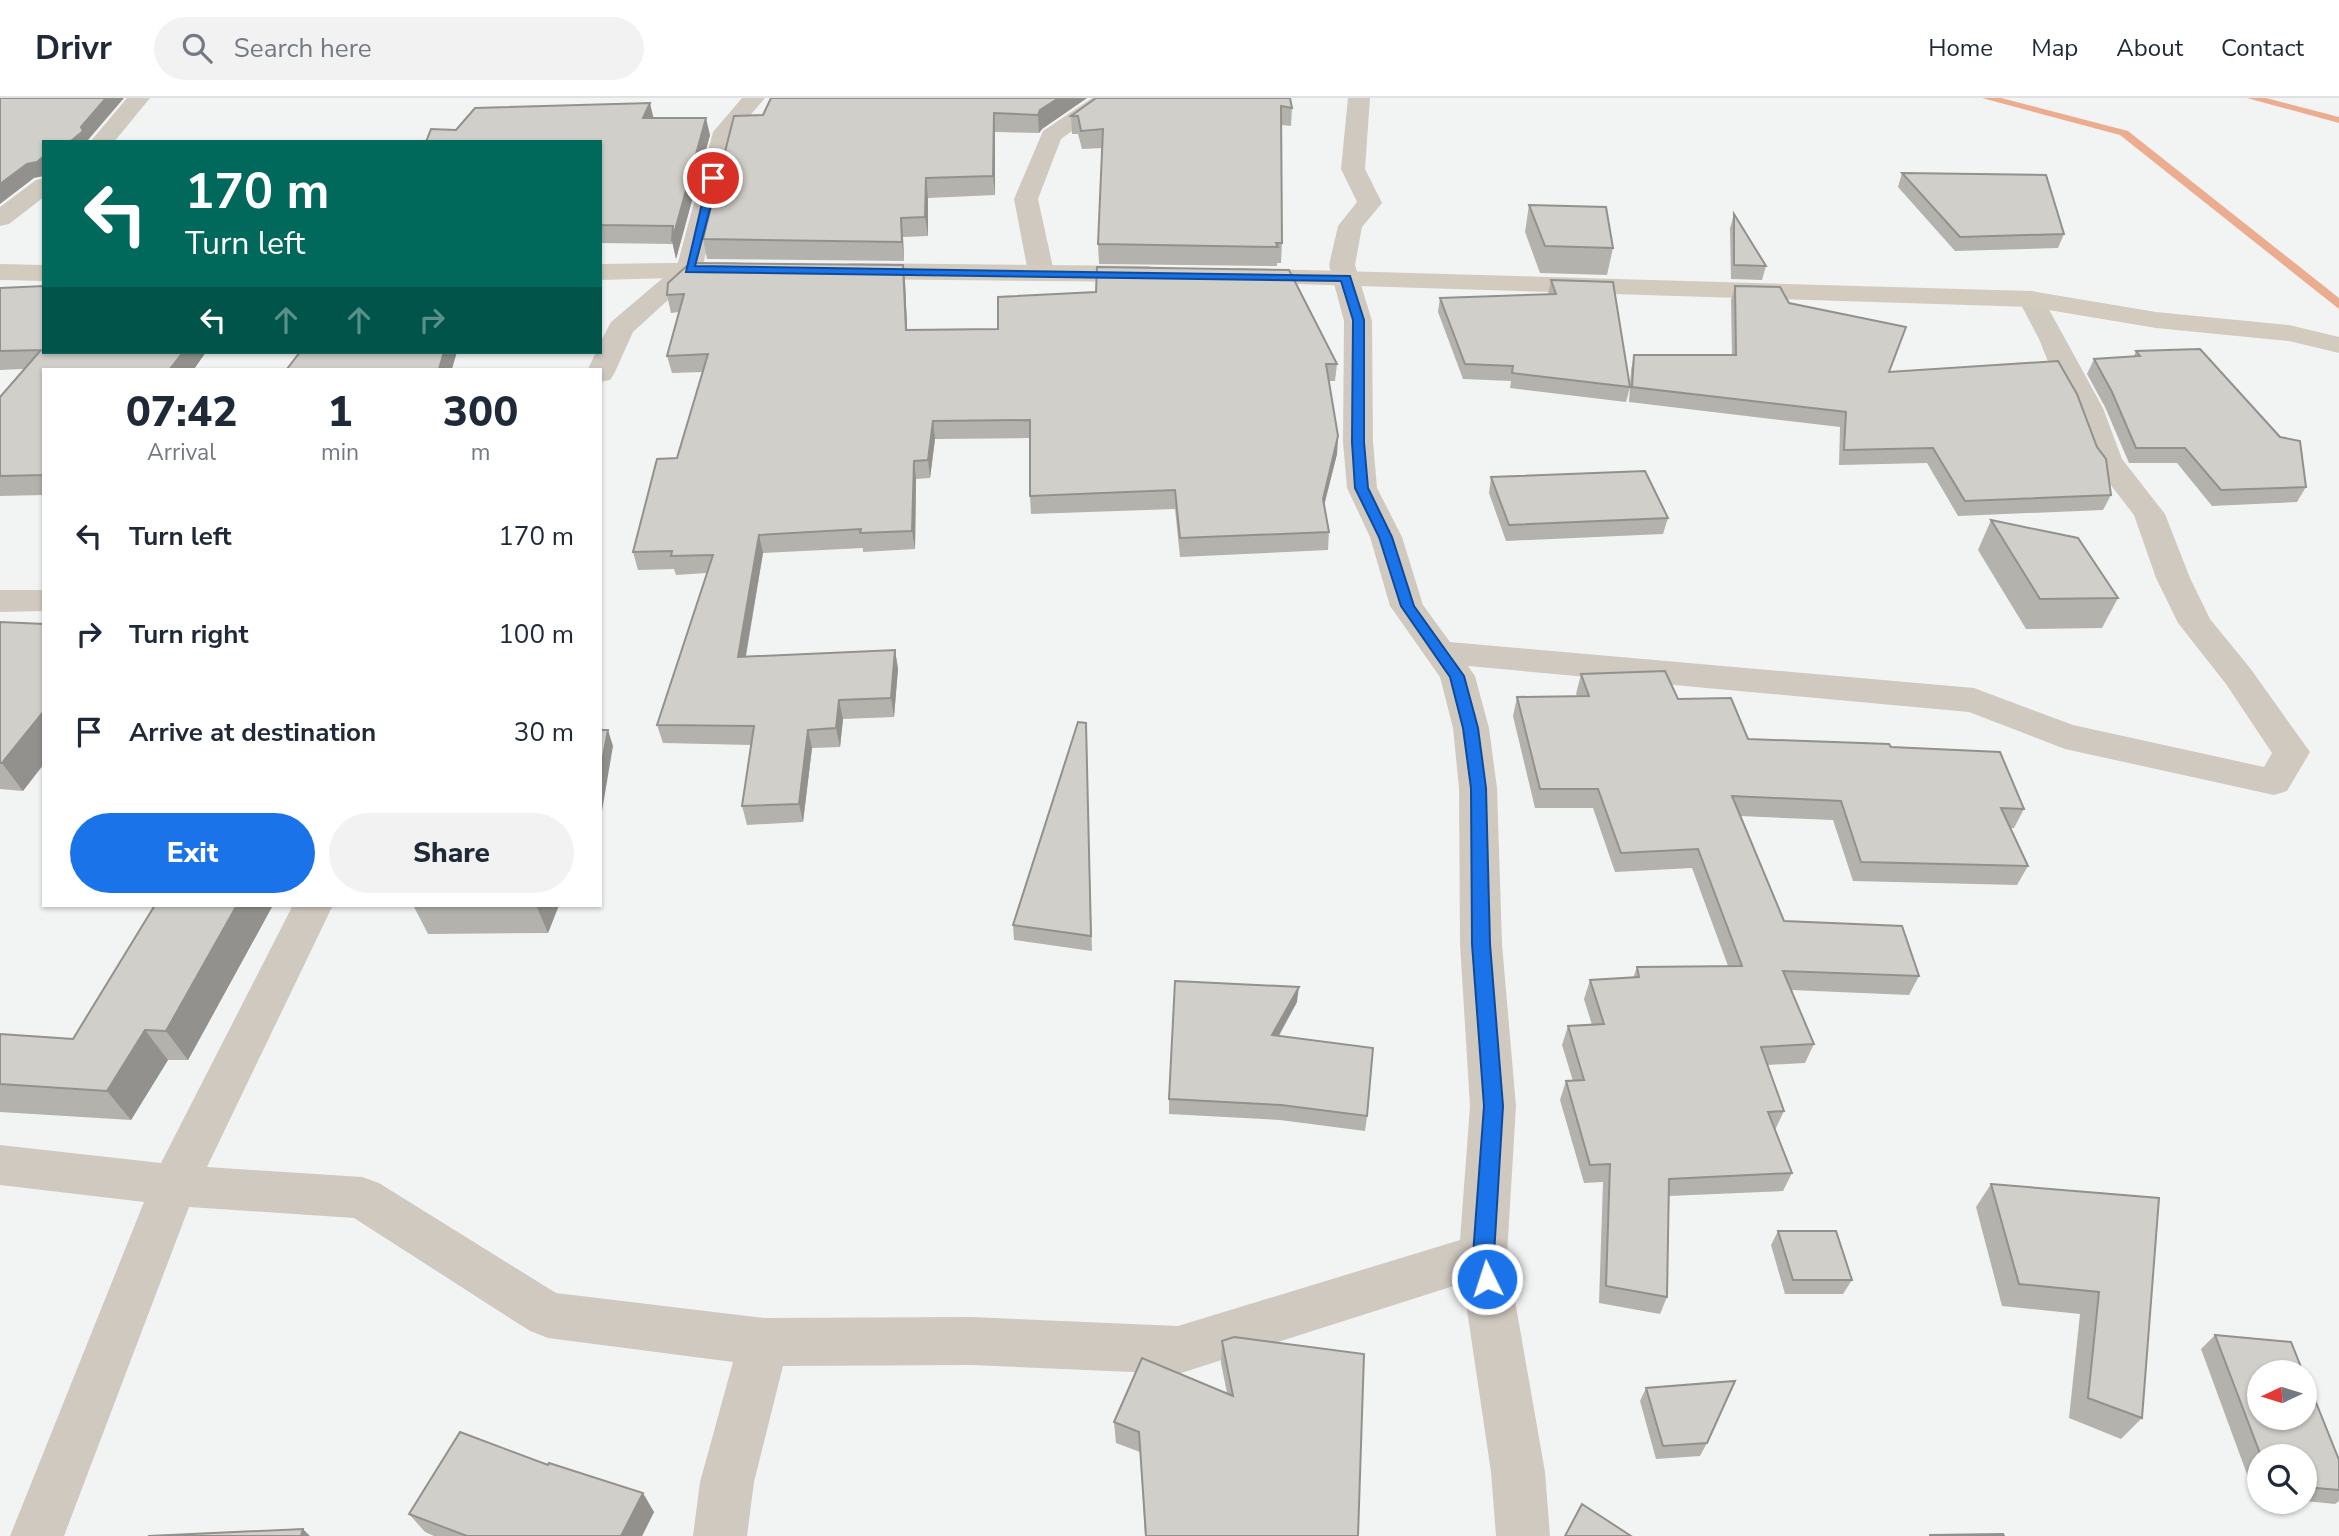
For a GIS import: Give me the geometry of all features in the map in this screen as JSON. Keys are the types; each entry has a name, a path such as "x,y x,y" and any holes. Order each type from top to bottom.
{"street":[{"path":"103,140 139,98"},
{"path":"602,370 621,328 689,270 724,132 754,98"},
{"path":"1041,272 1026,200 1051,136 1107,98"},
{"path":"1359,98 1353,169 1370,202 1350,226 1342,265 1358,320 1358,442 1362,488 1386,537 1408,606 1457,676 1471,728 1478,788 1481,944 1493,1106 1483,1255 1518,1472 1524,1536"},
{"path":"0,219 42,187"},
{"path":"602,272 757,270"},
{"path":"824,271 1179,275"},
{"path":"0,272 42,273"},
{"path":"1221,276 2031,299 2156,320 2289,334 2339,345"},
{"path":"1440,652 1974,700 2065,736 2274,782 2291,752 2238,676 2195,623 2173,578 2149,514 2107,461 2088,408 2065,369 2053,339 2031,299"},
{"path":"0,601 42,600"},
{"path":"37,1536 174,1185 312,907"},
{"path":"0,1165 174,1185 362,1198 548,1315 764,1342 971,1341 1178,1350 1483,1255"},
{"path":"720,1536 727,1482 764,1342"}],"building":[{"path":"0,98 106,98 81,127 83,131 72,140 42,140 42,158 27,164 0,184"},
{"path":"771,98 1059,98 1040,110 1038,115 994,113 993,176 926,178 925,217 901,218 902,242 703,239 734,116 763,115"},
{"path":"1096,98 1290,98 1292,108 1281,106 1282,243 1276,243 1278,247 1098,244 1103,129 1081,131 1078,116 1071,116"},
{"path":"650,103 643,118 706,118 672,241 673,226 602,225 602,140 427,140 431,129 456,130 475,108"},
{"path":"1902,173 2046,175 2064,234 1960,237"},
{"path":"1529,205 1606,207 1613,248 1545,246"},
{"path":"1734,214 1766,266 1734,265"},
{"path":"690,263 903,265 906,330 998,329 998,297 1096,292 1097,267 1289,270 1337,364 1326,364 1338,436 1323,499 1329,532 1180,538 1175,490 1030,496 1030,420 933,421 928,460 914,461 912,531 860,533 861,529 759,535 738,657 895,650 891,698 839,700 836,728 808,730 799,804 742,806 754,726 657,725 713,555 671,556 672,551 633,552 657,459 677,458 708,354 667,356 684,294 667,295 668,283"},
{"path":"1551,280 1613,282 1630,387 1512,373 1513,366 1465,364 1440,298 1556,294"},
{"path":"42,286 42,354 181,354 171,368 42,368 42,475 0,476 0,397 41,350 0,351 0,288"},
{"path":"1735,286 1780,287 1789,303 1906,327 1889,372 2058,361 2077,394 2097,447 2106,459 2111,495 1965,501 1933,448 1844,450 1846,412 1632,387 1634,355 1736,355"},
{"path":"2200,349 2280,437 2300,441 2306,487 2221,490 2185,448 2136,448 2112,392 2094,359 2140,356 2136,351"},
{"path":"298,354 443,354 439,368 288,368"},
{"path":"1645,471 1668,518 1509,525 1491,477"},
{"path":"1991,520 2078,538 2118,598 2040,599"},
{"path":"0,622 42,624 42,713 0,763"},
{"path":"1665,671 1678,699 1731,698 1748,739 1889,744 1891,747 2000,752 2024,809 2001,808 2028,866 1861,862 1841,801 1732,796 1784,921 1902,926 1919,976 1783,971 1814,1044 1761,1047 1784,1111 1768,1112 1792,1173 1669,1179 1667,1297 1606,1286 1610,1164 1590,1165 1566,1081 1584,1080 1568,1026 1604,1024 1590,980 1639,977 1637,967 1742,966 1698,849 1621,853 1598,789 1540,789 1517,697 1589,696 1581,674"},
{"path":"1078,722 1086,723 1091,936 1013,925"},
{"path":"602,730 608,730 602,762"},
{"path":"154,907 236,907 166,1031 145,1030 107,1091 0,1084 0,1034 73,1039"},
{"path":"1175,981 1299,987 1272,1035 1373,1048 1367,1116 1281,1105 1169,1099"},
{"path":"1991,1184 2159,1198 2142,1418 2088,1398 2099,1292 2019,1284"},
{"path":"1778,1231 1836,1231 1852,1280 1793,1280"},
{"path":"2215,1335 2291,1342 2298,1360 2247,1360 2247,1419"},
{"path":"1234,1337 1364,1354 1358,1536 1146,1536 1139,1432 1114,1422 1142,1358 1233,1396 1222,1341"},
{"path":"1735,1381 1707,1443 1663,1446 1646,1388"},
{"path":"2317,1405 2339,1460 2339,1490 2317,1488 2317,1444 2256,1444 2251,1430 2317,1430"},
{"path":"460,1432 548,1465 549,1463 643,1493 621,1536 467,1536 409,1514"},
{"path":"1582,1504 1631,1536 1565,1536"},
{"path":"303,1529 301,1536 148,1536"},
{"path":"1930,1535 2004,1536 1930,1536"}],"waterway":[{"path":"1988,98 2124,133 2339,305"},
{"path":"2253,98 2339,120"}],"route":[{"path":"713,178 689,270 1041,272 1346,278 1358,320 1358,442 1362,488 1386,537 1408,606 1457,676 1471,728 1478,788 1481,944 1493,1106 1483,1255 1487,1279"}]}
